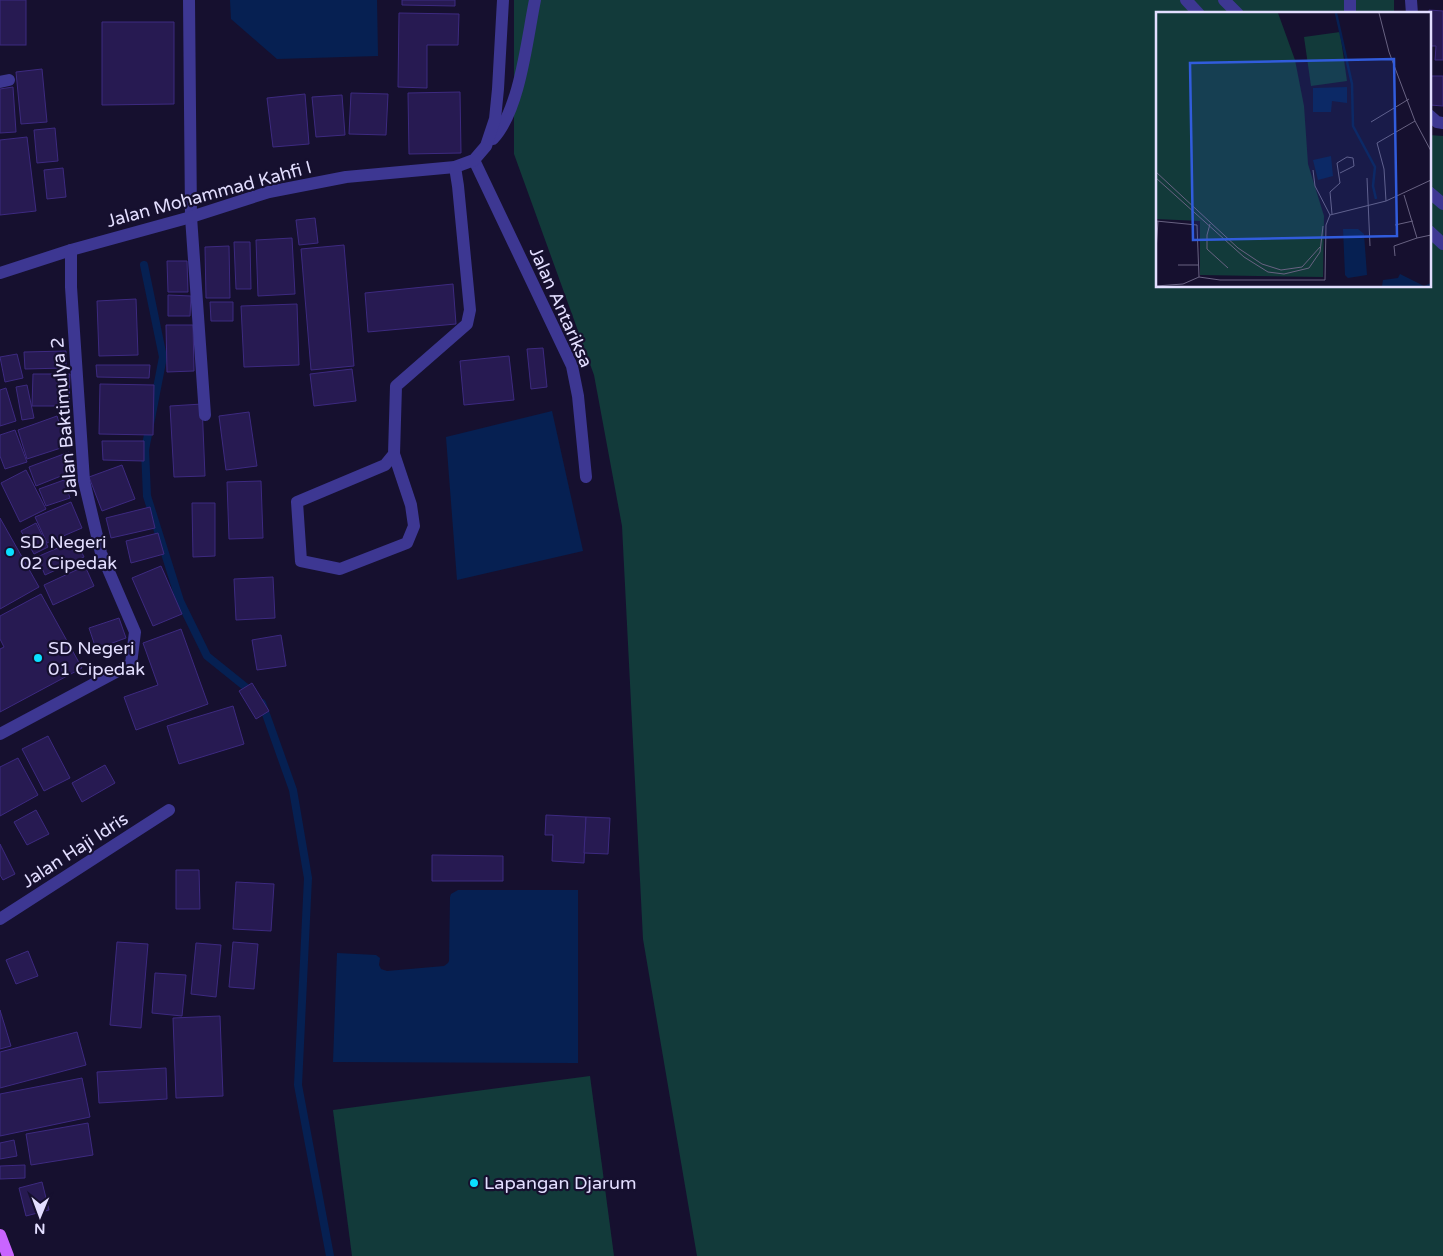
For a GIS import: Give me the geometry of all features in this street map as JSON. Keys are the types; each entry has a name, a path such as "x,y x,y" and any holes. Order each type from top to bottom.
{"main road":[{"path":"0,1235 8,1256"}],"street":[{"path":"189,0 191,217 205,415"},
{"name":"Jalan Mohammad Kahfi I","path":"0,273 71,250 191,217 269,192 346,177 455,167 474,160 486,146 495,119 503,0"},
{"path":"486,146 499,132 517,94 535,0"},
{"path":"1186,0 1197,12"},
{"path":"1224,0 1236,12"},
{"path":"1430,116 1437,122 1443,123"},
{"name":"Jalan Antariksa","path":"474,160 572,366 578,396 586,477"},
{"path":"394,454 385,465 298,502 301,562 340,569 407,543 414,526 411,505 394,454 396,386 467,324 470,310 455,167"},
{"path":"1430,193 1443,204"},
{"path":"1430,232 1443,244"},
{"name":"Jalan Baktimulya 2","path":"0,734 131,664 135,632 101,553 84,481 71,287 71,250"},
{"name":"Jalan Haji Idris","path":"0,919 168,810"}],"green space":[{"path":"514,0 1394,0 1394,12 1156,12 1156,288 1430,288 1430,135 1443,136 1443,1256 697,1256 643,939 622,526 594,375 514,154"},
{"name":"Lapangan Djarum","path":"590,1076 614,1256 352,1256 333,1110"}],"water":[{"path":"230,0 377,0 378,56 277,59 231,19"},
{"path":"552,411 583,551 457,580 446,437"},
{"path":"458,890 578,890 578,1063 333,1062 337,953 376,955 380,958 379,965 381,969 387,971 444,966 449,961 450,897 451,894"}],"building":[{"path":"0,0 26,0 26,45 0,45"},
{"path":"402,0 455,0 455,6 402,5"},
{"path":"1429,10 1443,11 1443,60 1435,60 1436,46 1430,46"},
{"path":"399,13 459,14 458,45 427,45 427,88 398,87"},
{"path":"102,22 174,22 174,104 102,105"},
{"path":"42,69 47,122 21,124 16,72"},
{"path":"1431,76 1443,76 1443,106 1430,105"},
{"path":"13,87 16,132 0,133 0,89"},
{"path":"460,92 461,153 409,154 408,93"},
{"path":"351,93 388,94 386,135 349,134"},
{"path":"305,94 309,144 273,147 267,98"},
{"path":"342,95 345,135 316,137 312,97"},
{"path":"55,128 58,161 37,163 34,130"},
{"path":"27,137 36,211 0,215 0,140"},
{"path":"63,168 66,197 47,199 44,170"},
{"path":"315,218 318,243 299,245 296,220"},
{"path":"292,238 295,294 258,296 256,240"},
{"path":"234,242 250,242 251,289 236,289"},
{"path":"344,245 354,366 311,370 301,249"},
{"path":"229,246 230,298 206,298 205,247"},
{"path":"167,261 187,261 188,292 168,292"},
{"path":"453,284 456,324 368,332 365,293"},
{"path":"168,295 191,296 190,316 168,316"},
{"path":"136,299 138,355 99,356 97,301"},
{"path":"210,302 233,302 233,321 211,321"},
{"path":"297,304 299,365 244,367 241,306"},
{"path":"166,325 193,325 194,371 167,372"},
{"path":"543,348 547,387 531,389 527,349"},
{"path":"66,351 66,368 25,369 24,352"},
{"path":"17,354 23,378 5,382 0,357"},
{"path":"509,356 514,400 464,405 460,361"},
{"path":"96,365 150,365 149,378 97,377"},
{"path":"352,369 356,401 314,406 310,374"},
{"path":"33,374 70,374 69,406 32,406"},
{"path":"100,384 154,385 153,435 99,434"},
{"path":"27,385 34,418 22,420 16,387"},
{"path":"6,388 16,421 0,426 0,390"},
{"path":"202,404 205,476 174,477 170,406"},
{"path":"249,412 257,466 226,470 219,416"},
{"path":"57,416 67,446 27,459 18,430"},
{"path":"15,430 27,462 5,469 0,456 0,435"},
{"path":"102,441 144,441 144,461 103,460"},
{"path":"69,452 76,470 36,486 29,467"},
{"path":"122,465 135,499 102,511 89,477"},
{"path":"26,470 46,509 20,522 1,483"},
{"path":"64,480 70,498 46,506 39,489"},
{"path":"261,481 263,538 229,539 227,482"},
{"path":"71,502 82,528 47,543 35,517"},
{"path":"192,503 215,503 215,556 193,557"},
{"path":"150,507 155,528 111,538 106,518"},
{"name":"SD Negeri 02 Cipedak","path":"0,518 39,587 0,609"},
{"path":"36,523 48,547 34,554 21,531"},
{"path":"158,533 164,554 131,563 126,541"},
{"path":"76,540 84,557 45,575 37,557"},
{"path":"85,566 94,586 53,605 44,585"},
{"path":"161,566 182,614 153,626 132,578"},
{"path":"273,577 275,618 236,620 234,579"},
{"name":"SD Negeri 01 Cipedak","path":"41,594 82,668 0,712 0,649 4,647 0,639 0,616"},
{"path":"119,618 126,638 96,649 89,628"},
{"path":"181,629 208,704 136,730 124,697 158,685 143,643"},
{"path":"281,635 286,666 257,670 252,640"},
{"path":"252,683 269,711 256,719 239,691"},
{"path":"233,706 244,744 179,764 167,726"},
{"path":"48,736 70,778 44,791 22,749"},
{"path":"18,758 38,795 0,816 0,767"},
{"path":"105,765 115,783 82,802 72,783"},
{"path":"36,810 49,834 27,845 14,822"},
{"path":"546,815 586,817 584,863 552,861 553,835 545,835"},
{"path":"586,817 610,818 608,854 584,853"},
{"path":"0,844 15,874 3,880 0,875"},
{"path":"432,855 503,856 503,881 432,881"},
{"path":"176,870 199,870 200,909 176,909"},
{"path":"236,882 274,884 271,931 233,929"},
{"path":"117,942 148,944 141,1028 110,1025"},
{"path":"233,942 258,944 254,989 229,987"},
{"path":"196,943 221,945 216,997 191,994"},
{"path":"28,951 38,976 16,984 6,960"},
{"path":"155,973 186,975 182,1016 152,1013"},
{"path":"0,1010 11,1046 0,1049"},
{"path":"220,1016 223,1096 176,1098 173,1018"},
{"path":"77,1032 86,1065 0,1088 0,1052"},
{"path":"166,1068 167,1099 99,1103 97,1072"},
{"path":"82,1078 90,1117 0,1136 0,1094"},
{"path":"88,1123 93,1155 31,1165 26,1134"},
{"path":"14,1140 17,1156 0,1159 0,1143"},
{"path":"25,1165 25,1178 0,1179 0,1166"},
{"path":"42,1182 49,1210 26,1216 19,1188"}],"waterway":[{"path":"144,265 163,357 145,450 147,496 180,601 207,656 253,693"},
{"path":"262,703 293,790 308,878 298,1085 330,1256"}],"place":[{"name":"SD Negeri 02 Cipedak","path":"10,552"},
{"name":"SD Negeri 01 Cipedak","path":"38,658"},
{"name":"Lapangan Djarum","path":"474,1183"}]}
